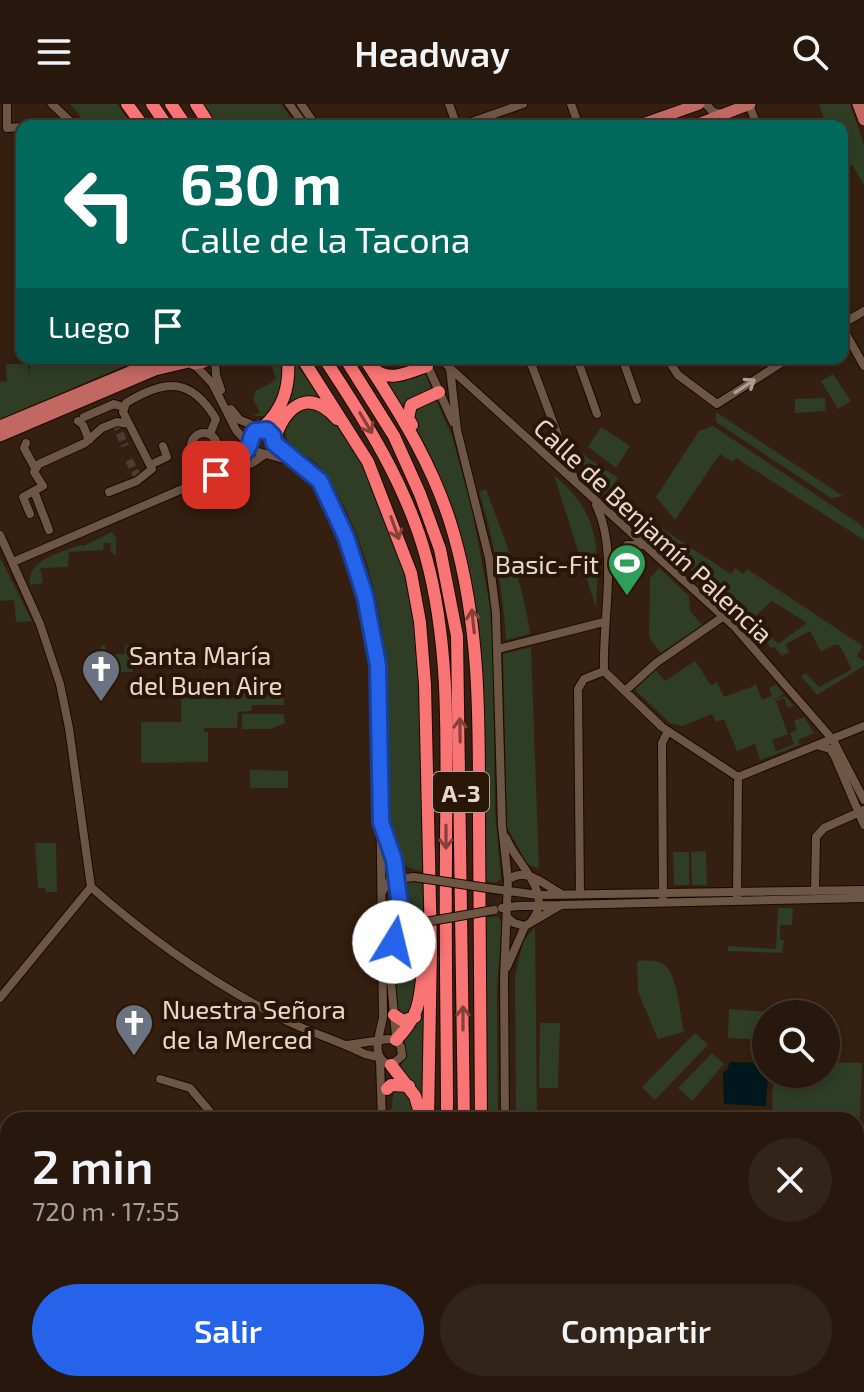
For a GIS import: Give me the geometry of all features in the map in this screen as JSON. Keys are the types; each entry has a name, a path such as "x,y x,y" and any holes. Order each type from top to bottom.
{"highway":[{"path":"260,429 275,417 285,396 288,364"},
{"path":"306,364 368,462 411,573 420,622 425,685 427,941 415,1017 396,1040"},
{"name":"A-3","path":"328,364 391,467 415,524 434,592 444,679 447,1112"},
{"name":"A-3","path":"349,364 394,436 420,494 440,549 457,636 464,1112"},
{"path":"369,364 404,419 431,472"},
{"path":"370,364 376,372 394,377 421,364"},
{"path":"439,392 411,405 408,418 454,535 470,598 475,647 481,1112"},
{"path":"274,442 280,424 291,409 301,404 317,405 333,414 368,462"},
{"path":"426,1112 431,946 428,894"},
{"path":"427,1112 435,1041 447,984"},
{"path":"394,1015 403,1021 415,1017"},
{"path":"383,1061 409,1086 422,1112"},
{"path":"385,1095 391,1085 409,1086"}],"main road":[{"path":"654,120 699,104"},
{"path":"708,120 749,104"},
{"path":"858,104 864,120"},
{"path":"0,426 149,364"},
{"path":"0,436 155,370 178,364"}],"street":[{"path":"7,104 7,128 16,127"},
{"path":"52,104 69,120"},
{"path":"289,104 303,111"},
{"path":"476,120 523,104"},
{"path":"706,104 713,112 724,114"},
{"path":"848,337 864,366"},
{"path":"193,364 212,383 238,433 255,451 298,463"},
{"path":"213,364 218,383 233,414 271,432 274,442 313,473 329,498 350,547 365,596 378,665 383,1017 377,1050 383,1061 383,1112"},
{"path":"426,364 457,430"},
{"name":"Calle de Benjamín Palencia","path":"446,364 724,616 791,689 846,761 864,800"},
{"path":"534,364 576,483"},
{"path":"579,364 597,414"},
{"path":"624,364 637,400"},
{"path":"671,364 678,375 717,404 780,364"},
{"path":"450,368 457,430 489,558 498,649 502,826 508,880 504,979 505,1112"},
{"path":"123,407 147,392 165,386 180,386 198,394 205,401 216,419 210,434"},
{"path":"439,392 453,386"},
{"name":"Calle de Benjamín Palencia","path":"453,386 473,391"},
{"path":"89,440 81,419 114,404 123,407"},
{"path":"109,492 137,481 152,469 123,407"},
{"path":"35,468 89,440 110,424 121,422 130,426 141,422"},
{"path":"222,472 238,462 250,444 252,434 260,429"},
{"path":"551,462 556,433"},
{"path":"13,562 222,472 250,464 265,454 274,442"},
{"path":"26,443 24,448 43,486 23,497 30,514"},
{"path":"150,465 167,457 163,446"},
{"path":"537,449 546,451 556,447"},
{"path":"34,491 49,530"},
{"path":"592,498 606,533 608,565 604,671 668,731 738,777"},
{"path":"608,565 624,543 625,528"},
{"path":"0,535 43,631 66,710 91,887 139,929 207,977 287,1021 383,1061 402,1056 396,1040 390,969 400,906 398,877 381,822"},
{"path":"608,565 627,545 644,545"},
{"path":"625,691 656,663 724,616"},
{"path":"498,649 604,622"},
{"path":"580,892 578,689 584,679 604,671"},
{"path":"738,777 816,746 831,744 864,726"},
{"path":"663,898 662,743 668,731"},
{"name":"Calle de Benjamín Palencia","path":"831,744 862,811 864,825"},
{"path":"737,897 738,777"},
{"path":"815,891 816,837 824,828 862,811"},
{"path":"502,826 509,845 533,881 538,900 536,916 515,943 504,979"},
{"path":"394,860 414,877"},
{"path":"508,880 514,875 527,874 562,900"},
{"path":"382,892 390,880 414,877 494,889 538,900 864,898"},
{"path":"0,998 91,887"},
{"path":"737,897 864,890"},
{"path":"506,912 514,923 528,924 562,900 580,892 663,898"},
{"path":"382,910 386,919 398,926 494,910 506,912 538,900"},
{"path":"394,942 404,929 414,924"},
{"path":"346,1045 396,1040"},
{"path":"160,1079 190,1088 210,1112"}],"green space":[{"path":"70,104 117,104 129,120 83,120"},
{"path":"196,104 281,104 293,120 207,120"},
{"path":"819,104 850,104 864,145 864,185 852,165 848,167 848,120 825,120"},
{"path":"6,364 28,364 29,374 30,364 129,364 0,419 0,382 7,381"},
{"path":"270,364 285,364 285,382 270,413 267,416 253,416 260,412 253,400 255,391 276,378"},
{"path":"291,364 296,364 325,404 285,412"},
{"path":"425,372 431,389 402,405 388,382"},
{"path":"833,374 851,401 838,409 821,381"},
{"path":"825,398 826,411 795,413 795,399"},
{"path":"436,400 452,436 472,509 490,607 495,811 501,879 495,883 486,881 480,635 472,586 450,506 411,415 416,407"},
{"path":"306,406 332,415 362,463 403,565 411,596 420,660 422,871 410,868 401,861 391,828 387,670 369,572 354,529 335,489 317,465 291,445 285,432 286,422"},
{"path":"716,412 843,496 831,498 716,422"},
{"path":"713,426 861,525 864,540 736,458 733,462 720,454 675,520 656,497 699,431"},
{"path":"601,427 630,446 616,468 588,447"},
{"path":"577,453 618,478 613,485 619,496 630,503 627,509 650,529 655,524 731,574 735,568 744,574 747,569 863,646 857,656 864,661 864,666 817,695 801,676 806,673 819,687 852,669 840,646 835,644 821,652 810,631 786,644 789,652 782,656 774,647 771,648 759,635 764,629 778,644 807,623 772,601 754,617 761,626 755,631 717,593 609,498 583,466"},
{"path":"554,475 581,505 594,535 597,551 596,608"},
{"path":"486,489 518,578 530,634 506,640 497,565 479,492"},
{"path":"112,532 116,538 116,555 111,552 110,543 104,543 103,550 69,552 68,567 40,568 43,583 30,585 33,569 46,558"},
{"path":"0,559 32,621 16,622 14,600 0,601"},
{"path":"659,568 689,596 690,611 702,625 661,653 649,637 650,578"},
{"path":"101,645 105,645 106,654 125,654 125,645 132,645 133,672 102,673"},
{"path":"531,647 539,869 527,864 507,827 503,654"},
{"path":"695,661 711,685 717,682 724,697 754,686 755,682 762,700 772,696 769,688 776,685 784,694 773,700 785,696 794,706 788,708 784,698 776,701 788,734 772,740 776,751 794,744 790,733 797,730 794,721 804,717 814,733 798,740 800,745 760,760 755,744 737,751 724,719 716,722 712,714 682,726 670,723 636,691 655,669 665,681"},
{"path":"284,686 284,705 252,705 251,711 238,712 237,728 204,728 204,732 208,732 208,762 141,763 141,722 181,722 181,688"},
{"path":"242,714 284,714 285,723 271,729 242,729"},
{"path":"250,770 288,771 288,788 250,788"},
{"path":"35,843 56,843 57,892 38,888"},
{"path":"706,851 707,885 692,885 691,852"},
{"path":"673,852 689,852 689,885 674,885"},
{"path":"404,882 422,883 424,917 404,921"},
{"path":"778,908 793,908 792,925 780,925 780,940 784,940 782,953 728,951 728,946 776,949"},
{"path":"497,916 502,922 497,989 498,1112 487,1112 485,918"},
{"path":"535,927 537,1112 516,1112 515,976 523,942"},
{"path":"422,928 417,1004 410,1017 397,1013 394,964 402,943"},
{"path":"637,961 657,961 668,969 675,985 684,1032 658,1039 638,992"},
{"path":"424,986 425,1112 421,1112 400,1068 405,1036"},
{"path":"729,1009 752,1011 752,1039 728,1038"},
{"path":"540,1023 560,1023 558,1088 539,1088"},
{"path":"695,1033 708,1045 655,1100 642,1087"},
{"path":"712,1053 724,1064 692,1101 678,1088"},
{"path":"840,1062 862,1063 860,1112 772,1112 773,1088 840,1088"},
{"path":"394,1088 406,1089 416,1112 391,1112"}],"water":[{"path":"730,1062 752,1063 752,1088 767,1088 766,1106 724,1104 723,1072"}],"tunnel":[{"path":"115,422 125,446"},
{"path":"129,460 139,479"}],"place":[{"name":"Basic-Fit","path":"627,597"},
{"name":"Santa María del Buen Aire","path":"101,703"},
{"name":"Nuestra Señora de la Merced","path":"134,1057"}],"route":[{"path":"216,475 238,462 255,431 262,428 267,430 271,432 274,443 320,481 346,537 365,596 378,665 381,822 398,877 400,906 394,942"}]}
